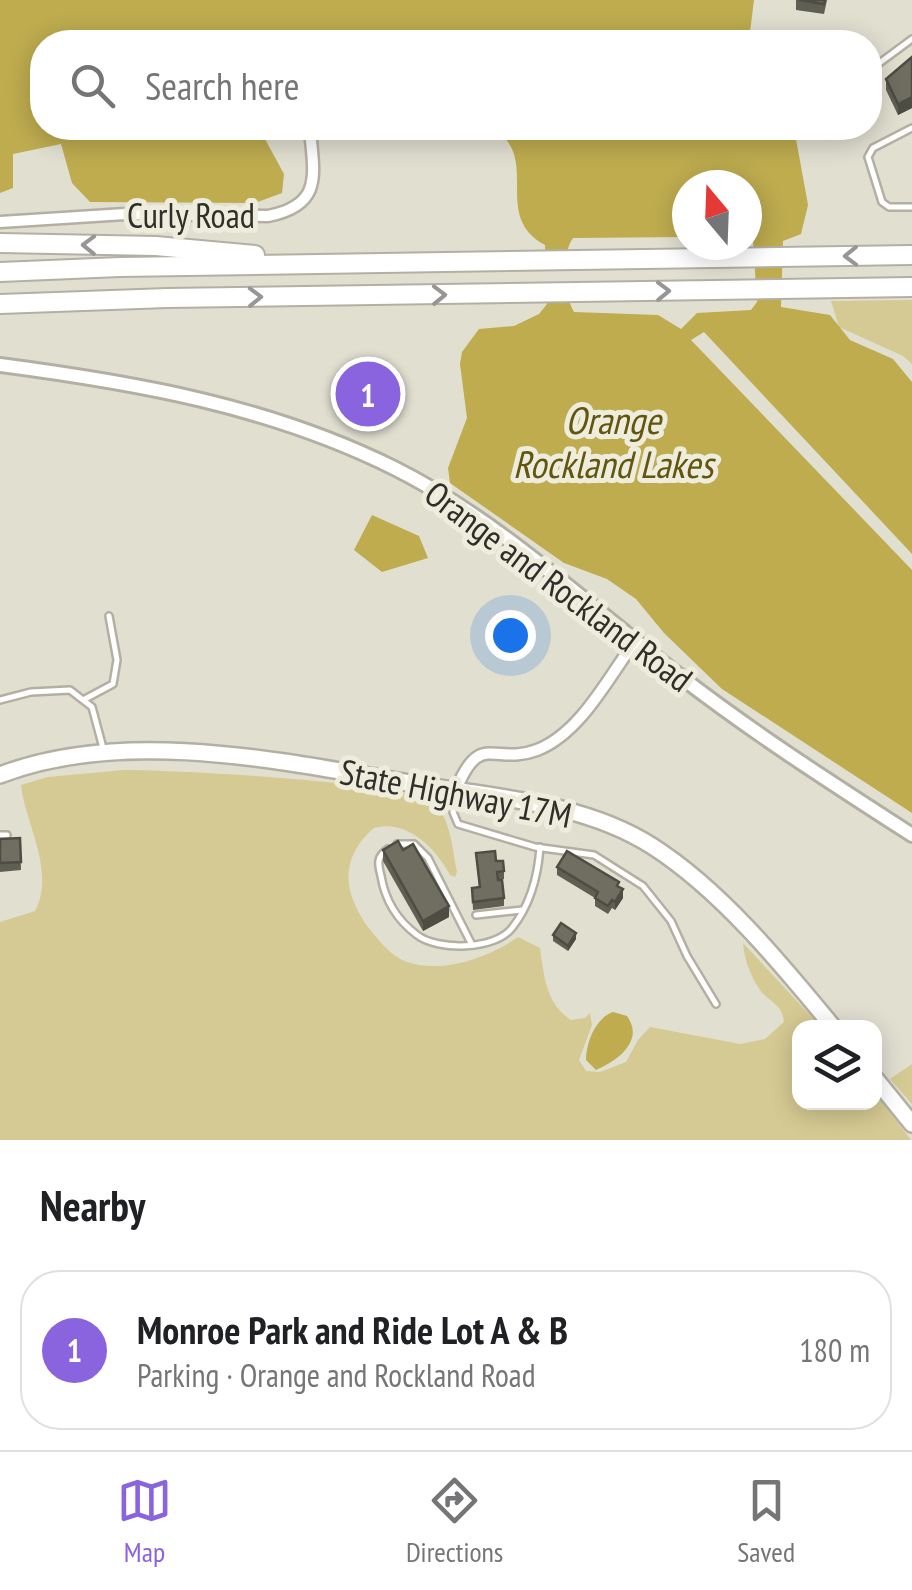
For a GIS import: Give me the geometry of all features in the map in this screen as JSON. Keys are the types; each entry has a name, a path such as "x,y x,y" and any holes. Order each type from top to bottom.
{"highway":[{"path":"0,243 175,247 360,263"},
{"path":"0,272 912,255"},
{"path":"0,304 912,287"},
{"path":"0,314 167,298"}],"main road":[{"name":"State Highway 17M","path":"0,774 55,758 104,754 228,756 564,809 618,827 690,874 796,982 827,1020"},
{"path":"882,1087 912,1124"}],"street":[{"name":"Curly Road","path":"0,222 125,214 268,216 287,212 301,204 314,180 311,140"},
{"name":"Orange and Rockland Road","path":"0,366 196,396 268,417 361,453 439,493 492,528 788,756 912,835"},
{"path":"456,790 469,762 477,756 531,752 561,734 588,707 636,640"}],"lane":[{"path":"882,61 912,39"},
{"path":"912,128 873,148 868,157 882,202 888,207 912,207"},
{"path":"85,699 113,684 117,660 109,616"},
{"path":"0,700 55,689 70,690 85,699 96,717 104,754"},
{"path":"456,790 453,812 458,824 540,847 594,855 643,886 670,922 716,1004"},
{"path":"472,946 423,852 404,842 381,854 378,862 387,901 412,930 432,942 472,946 506,934 536,884 540,847"},
{"path":"476,915 522,910"}],"shaded area":[{"path":"912,300 912,364 903,356 839,327 831,301"},
{"path":"124,770 237,775 341,784 420,797 437,806 445,820 455,877 419,838 386,826 374,828 362,840 350,865 348,878 355,905 391,953 407,962 435,966 465,962 518,937 540,948 556,1006 571,1020 590,1013 592,1025 579,1060 586,1071 600,1072 626,1062 650,1027 740,1044 765,1039 784,1022 778,1007 754,979 743,943 814,1020 792,1020 792,1110 882,1110 882,1102 911,1140 0,1140 0,922 35,911 41,896 41,864 21,785 48,777"},
{"path":"912,1064 912,1104 890,1079"}],"water":[{"path":"0,0 754,0 750,30 30,30 30,140 266,140 284,174 282,193 255,203 90,202 72,183 61,144 13,154 13,188 0,193"},
{"name":"Orange Rockland Lakes","path":"507,140 796,140 808,205 801,234 783,241 781,307 830,315 850,340 893,359 912,382 912,554 704,332 691,340 912,570 912,813 722,689 664,633 636,599 607,579 564,563 450,483 448,468 467,418 462,352 479,329 514,326 539,314 547,304 545,245 529,233 521,218 517,170","holes":["672,170 762,170 762,260 754,260 757,302 751,310 697,313 681,329 658,315 574,312 565,275 569,245 573,238 672,237"]},
{"path":"372,515 419,536 428,558 382,572 354,550"},
{"path":"613,1012 627,1016 632,1025 631,1042 620,1056 596,1070 586,1060 588,1046 597,1025"}],"pier":[{"path":"540,250 572,250 574,302 541,303"}],"building":[{"path":"912,57 912,97 898,104 886,79"},
{"path":"20,838 21,862 0,863 0,839"},
{"path":"398,841 403,850 413,844 449,906 423,921 383,850"},
{"path":"495,851 496,861 503,861 504,871 497,872 504,898 473,902 472,888 480,887 476,853"},
{"path":"567,851 619,882 617,886 623,889 615,902 612,900 608,906 595,898 598,892 557,867"},
{"path":"561,923 576,933 568,946 553,935"}],"place":[{"name":"Monroe Park and Ride Lot A & B","path":"368,394"}]}
